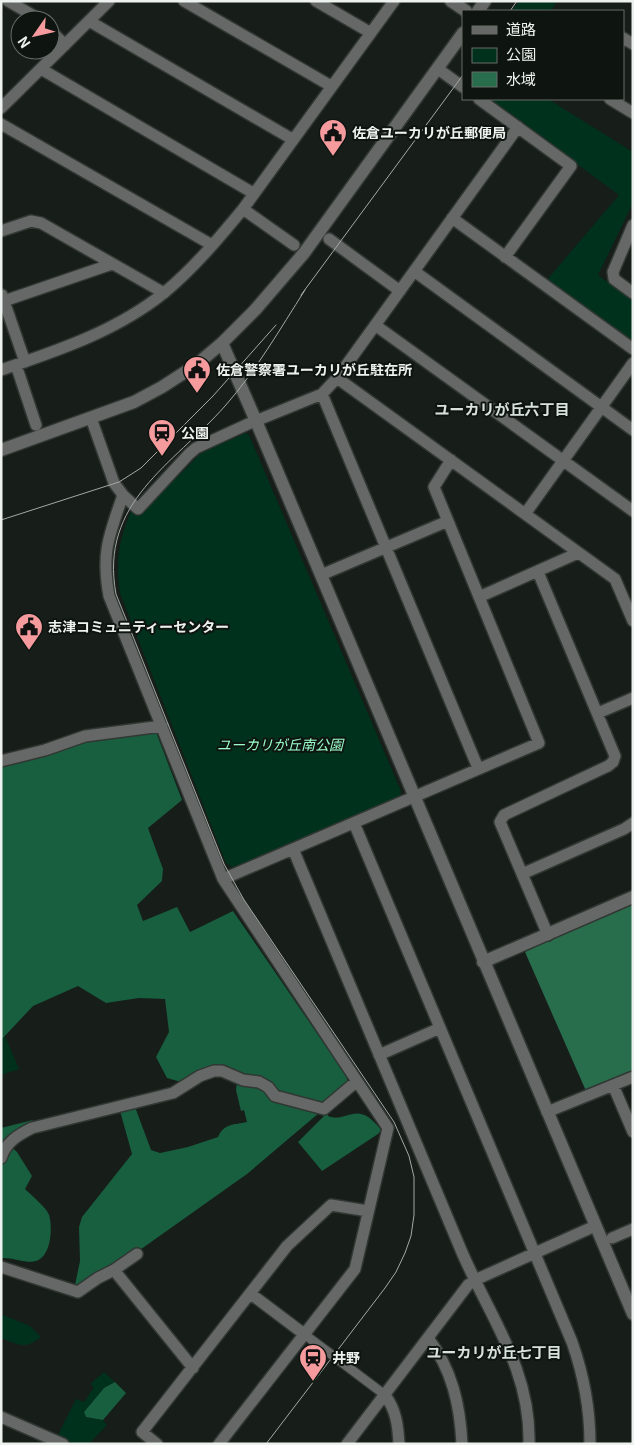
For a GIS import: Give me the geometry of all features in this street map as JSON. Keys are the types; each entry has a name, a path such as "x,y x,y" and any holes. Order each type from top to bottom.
{"street":[{"path":"8,1 24,10"},
{"path":"1,108 109,1"},
{"path":"184,1 331,86"},
{"path":"316,1 371,33"},
{"path":"1,370 94,336 140,310 164,293 212,246 243,209 394,1"},
{"path":"451,1 464,10"},
{"path":"89,21 292,139"},
{"path":"1,450 134,402 196,365 222,343 255,310 304,253 462,34"},
{"path":"60,40 65,45"},
{"path":"41,69 253,193"},
{"path":"438,69 462,86"},
{"path":"480,100 572,166 505,257"},
{"path":"612,100 633,113"},
{"path":"1,124 212,246"},
{"path":"91,418 114,483 123,495 138,509 188,454 196,448 322,394 337,378 518,127"},
{"path":"243,209 294,245"},
{"path":"452,218 633,349"},
{"path":"1,231 31,221 41,223 164,293"},
{"path":"633,225 613,272 614,279 633,293"},
{"path":"329,239 400,291"},
{"path":"36,425 2,298 112,264"},
{"path":"414,271 633,430"},
{"path":"375,325 633,510"},
{"path":"222,343 633,1314"},
{"path":"525,514 633,363"},
{"path":"337,378 615,579 633,621"},
{"path":"322,394 478,768"},
{"path":"223,879 539,743 434,487 451,460"},
{"path":"123,495 106,549 106,580 109,596 223,879 388,1128 355,1268 219,1444"},
{"path":"321,575 448,521"},
{"path":"480,597 578,553"},
{"path":"538,572 615,756 613,762 608,766 504,815 500,822 548,935"},
{"path":"598,713 633,698"},
{"path":"1,762 45,750 85,736 162,726"},
{"path":"354,823 580,1366 589,1406 590,1444"},
{"path":"522,874 633,823"},
{"path":"293,849 475,1280 516,1365 526,1401 529,1420 529,1444"},
{"path":"483,962 633,897"},
{"path":"379,1054 440,1028"},
{"path":"1,1158 8,1144 18,1135 32,1128 173,1093 200,1076 214,1071 222,1071 243,1080 259,1082 268,1087 275,1096 324,1109 357,1081"},
{"path":"548,1112 633,1077"},
{"path":"613,1085 633,1132"},
{"path":"157,1444 142,1432 287,1246 331,1205 368,1211"},
{"path":"347,1444 468,1285 475,1280 596,1226"},
{"path":"612,1238 633,1229"},
{"path":"1,1267 78,1292 138,1254"},
{"path":"114,1270 193,1368"},
{"path":"250,1294 385,1395 393,1406 398,1444"},
{"path":"428,1338 438,1351 452,1382 460,1415 462,1444"},
{"path":"1,1417 63,1444"}],"green space":[{"path":"519,1 557,1 552,10 512,10"},
{"path":"490,100 550,100 633,152 633,203 598,275 633,301 633,344 546,281 619,195"},
{"name":"ユーカリが丘南公園","path":"246,433 249,435 401,791 400,798 234,868 226,863 120,593 118,561 121,541 131,511 139,516 201,453"},
{"path":"5,1036 19,1069 1,1075 1,1040"},
{"path":"1,1314 30,1326 41,1337 26,1345 13,1343 1,1338"},
{"path":"104,1372 115,1382 104,1388 84,1412 86,1417 103,1420 107,1425 89,1444 75,1444 57,1437 76,1399 84,1402 94,1387 90,1384"}],"shaded area":[{"path":"156,732 182,800 148,828 163,869 162,881 137,905 143,921 177,907 190,932 233,911 347,1077 347,1084 322,1105 277,1094 246,1077 223,1068 181,1082 167,1078 156,1057 169,1032 165,999 139,998 106,1003 78,986 33,1006 1,1040 1,765 85,741"},
{"path":"237,1081 262,1085 319,1113 247,1174 137,1252 78,1287 76,1286 80,1261 79,1227 82,1217 132,1154 120,1111 135,1107 151,1150 160,1153 188,1147 218,1137 223,1129 230,1125 247,1122 244,1110 241,1111 236,1090"},
{"path":"328,1112 328,1116 335,1118 353,1114 365,1115 381,1130 378,1134 322,1171 298,1142"},
{"path":"33,1120 7,1143 17,1152 32,1176 25,1189 49,1215 51,1234 48,1248 41,1258 29,1262 1,1258 1,1128"},
{"path":"115,1382 126,1393 103,1420 86,1417 84,1412 104,1388"}],"water":[{"path":"633,900 633,1070 586,1091 525,952"}],"tram line":[{"path":"511,10 517,1"},
{"path":"301,295 462,76"},
{"path":"266,1444 396,1272 411,1236 414,1215 414,1177 409,1156 394,1122 244,900 224,864 116,594 114,562 119,534 129,510 163,467 205,427 236,393 267,350 305,290"},
{"path":"1,520 119,482 141,468 213,396 276,325"}],"place":[{"name":"佐倉ユーカリが丘郵便局","path":"333,157"},
{"name":"佐倉警察署ユーカリが丘駐在所","path":"197,394"},
{"name":"公園","path":"162,457"},
{"name":"志津コミュニティーセンター","path":"29,651"},
{"name":"井野","path":"313,1382"}],"district":[{"name":"ユーカリが丘六丁目","path":"502,410"},
{"name":"ユーカリが丘七丁目","path":"494,1353"}]}
